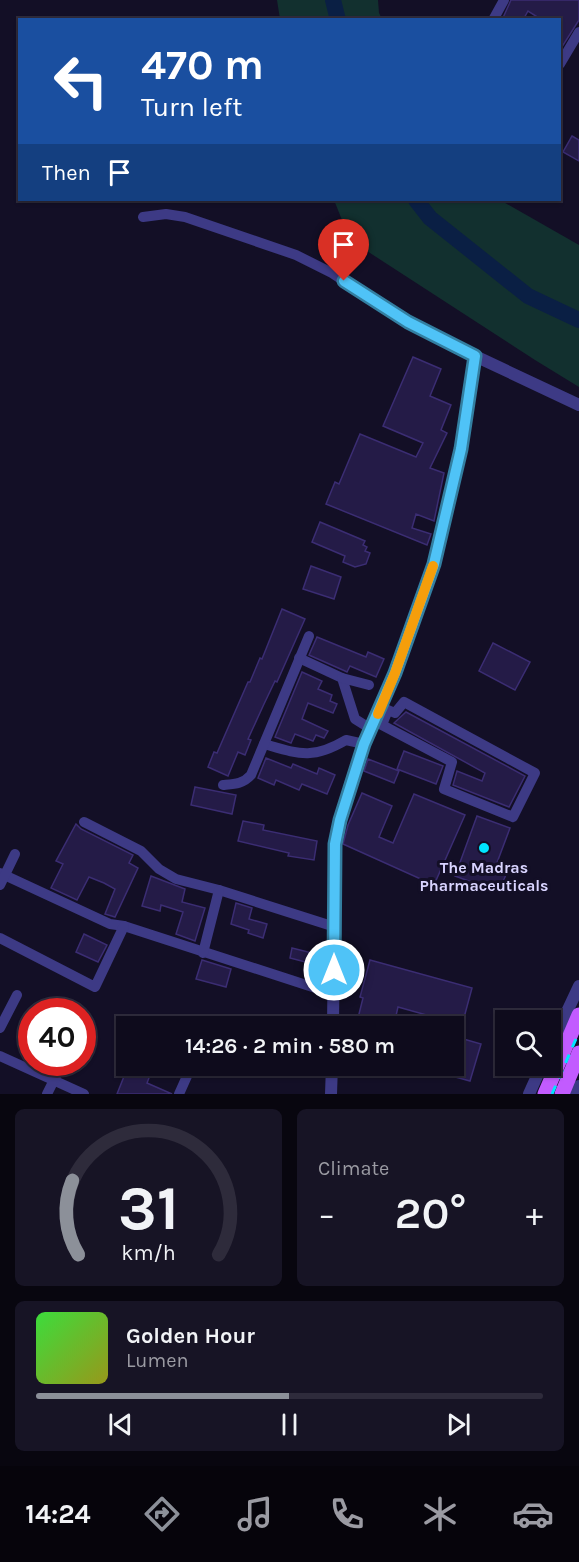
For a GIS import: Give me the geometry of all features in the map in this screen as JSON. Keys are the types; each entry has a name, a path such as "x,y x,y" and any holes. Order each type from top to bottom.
{"main road":[{"path":"545,1094 579,1015"},
{"path":"562,1094 579,1053"}],"street":[{"path":"494,18 504,0"},
{"path":"561,62 579,32"},
{"path":"143,217 166,214 185,217 296,255 332,273 408,322 579,405"},
{"path":"333,1016 335,844 350,785 364,744 377,722 443,532 461,449 475,356"},
{"path":"223,785 238,784 246,781 251,775 309,636"},
{"path":"299,658 342,678 369,685"},
{"path":"342,678 355,719 377,722 452,762 444,789 513,817 535,773 404,702 395,713 388,710 377,722"},
{"path":"264,744 299,754 312,754 346,740 364,744"},
{"path":"84,822 141,851 159,869 176,879 219,890 334,927"},
{"path":"15,854 2,878 111,924 124,926 334,994"},
{"path":"203,953 219,890"},
{"path":"0,938 95,987 124,926"},
{"path":"561,1024 579,986"},
{"path":"0,1028 17,995"},
{"path":"0,1056 84,1094"},
{"path":"47,1094 56,1076"},
{"path":"179,1094 187,1076"},
{"path":"331,1094 332,1076"},
{"path":"529,1094 537,1076"},
{"path":"575,1094 579,1086"}],"green space":[{"path":"277,0 378,0 382,18 280,18"},
{"path":"334,201 502,201 579,245 579,387 535,360 350,240"}],"building":[{"path":"511,0 579,0 579,20 561,48 561,18 539,18 528,11 524,18 503,18"},
{"path":"572,136 579,140 579,161 563,152"},
{"path":"413,357 441,369 430,396 451,405 441,430 447,433 430,468 444,473 434,521 416,514 412,528 431,534 427,545 326,504 335,482 339,484 360,434 416,457 423,443 383,426"},
{"path":"320,522 365,541 363,545 367,547 365,551 370,553 366,564 355,567 343,562 345,556 312,542"},
{"path":"311,566 341,577 334,599 303,589"},
{"path":"282,609 305,619 248,739 251,740 245,755 238,752 228,776 208,767 214,752 217,753 260,658 262,659"},
{"path":"317,637 366,657 368,652 384,659 376,677 350,666 347,672 309,655"},
{"path":"493,643 530,662 515,690 479,671"},
{"path":"302,672 322,681 318,689 332,695 330,701 337,704 333,713 308,703 302,719 328,731 324,738 316,735 313,741 295,734 291,743 275,737"},
{"path":"406,712 525,776 509,807 453,785 457,771 482,781 485,773 394,723"},
{"path":"404,751 443,766 436,784 397,769"},
{"path":"266,758 291,768 293,764 317,774 319,768 335,775 327,794 302,784 299,790 276,780 274,785 258,778"},
{"path":"368,759 399,771 394,783 364,771"},
{"path":"195,787 236,795 232,814 191,805"},
{"path":"362,793 392,806 379,837 393,843 414,794 465,815 434,885 343,844 348,825"},
{"name":"The Madras Pharmaceuticals","path":"477,816 510,828 495,868 507,872 499,892 455,876"},
{"path":"243,821 264,825 263,830 317,841 314,860 288,856 289,853 238,841"},
{"path":"76,824 81,829 133,855 129,863 138,868 115,917 105,914 115,889 104,883 89,877 77,900 51,888 63,864 56,861"},
{"path":"151,876 185,889 182,902 205,908 195,941 176,934 183,912 161,905 160,911 142,906"},
{"path":"236,903 252,908 249,919 267,924 263,938 231,924"},
{"path":"84,934 107,945 98,962 76,952"},
{"path":"292,948 320,955 317,965 290,958"},
{"path":"202,960 231,969 226,987 196,979"},
{"path":"370,960 472,988 464,1018 430,1016 398,1007 396,1016 358,1016 363,998 360,997"},
{"path":"464,1039 481,1044 470,1081 452,1076 464,1076"},
{"path":"124,1076 150,1076 147,1083 172,1094 117,1094"}],"waterway":[{"path":"333,0 338,18"},
{"path":"417,201 430,218 528,296 579,320"}],"railway":[{"path":"552,1094 579,1032"}],"slow traffic":[{"path":"378,714 433,566"}],"place":[{"name":"The Madras Pharmaceuticals","path":"484,848"}],"route":[{"path":"334,970 335,844 340,820 364,744 395,673 434,564 461,449 475,356 408,322 344,281"}]}
